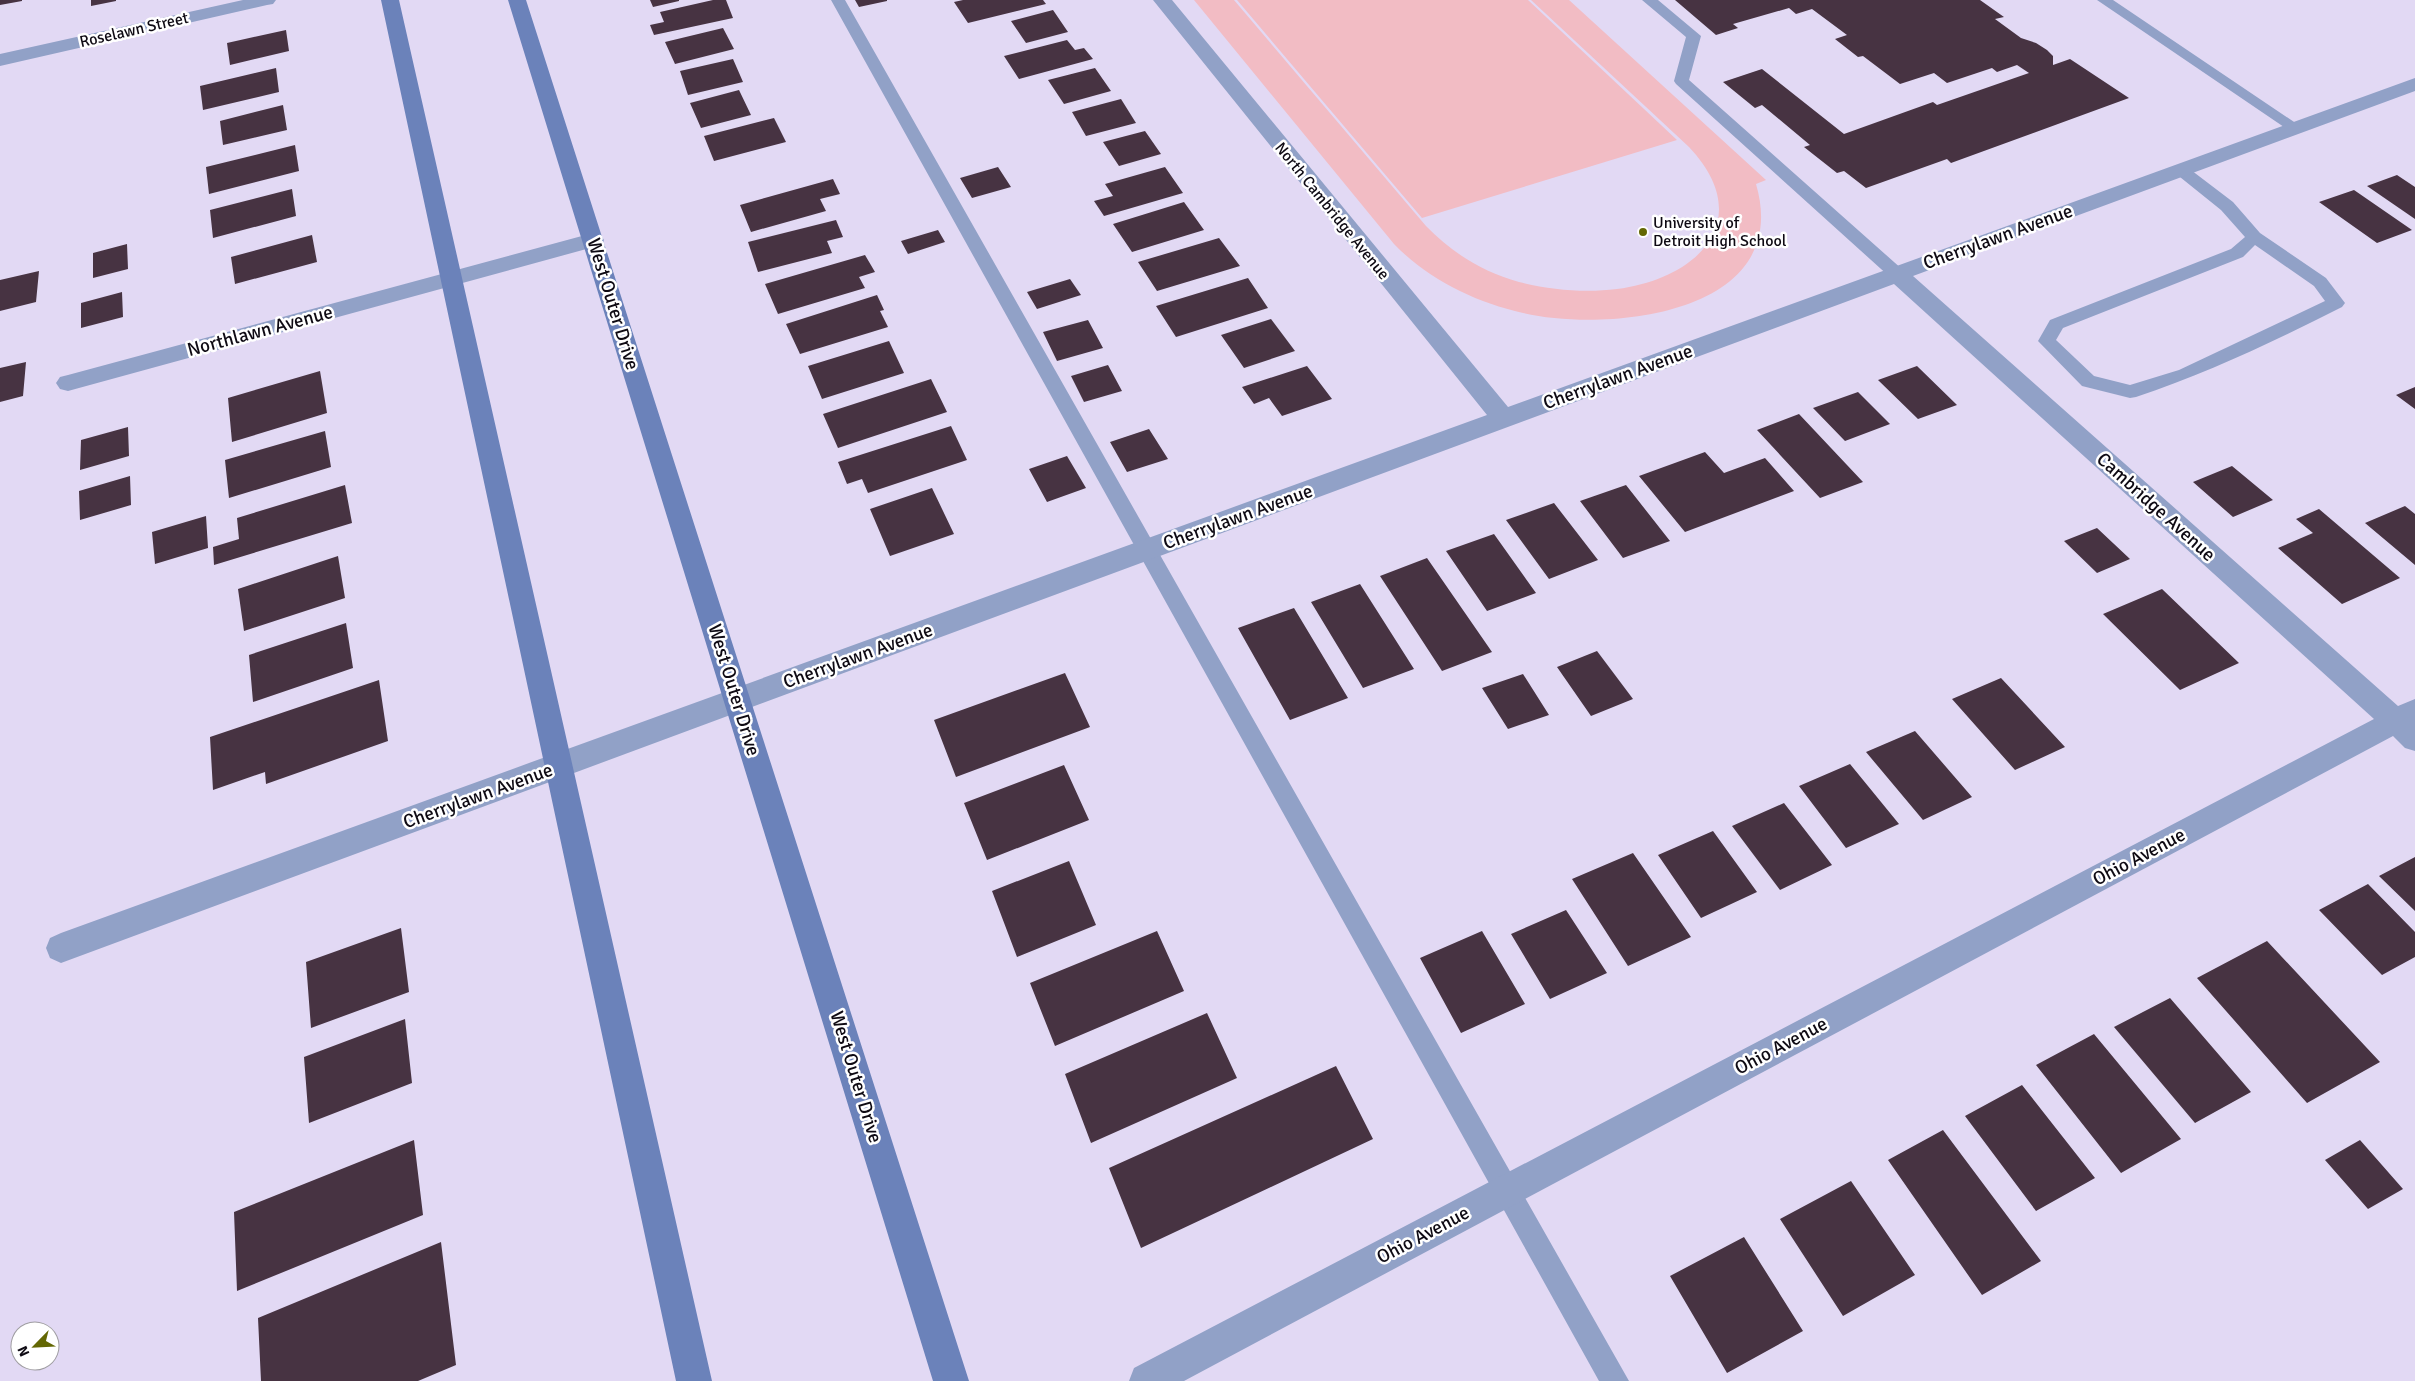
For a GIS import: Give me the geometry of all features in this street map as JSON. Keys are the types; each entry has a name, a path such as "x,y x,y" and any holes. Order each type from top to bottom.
{"main road":[{"path":"390,0 694,1381"},
{"name":"West Outer Drive","path":"518,0 951,1381"}],"street":[{"name":"Roselawn Street","path":"0,60 267,0"},
{"name":"North Cambridge Avenue","path":"1162,0 1504,419"},
{"name":"Cherrylawn Avenue","path":"61,948 2415,84"},
{"name":"Northlawn Avenue","path":"68,383 593,240"},
{"name":"Cambridge Avenue","path":"1897,274 2409,724"},
{"name":"Ohio Avenue","path":"1147,1381 1507,1190 2409,724"}],"lane":[{"path":"838,0 1615,1381"},
{"path":"1649,0 1694,36 1681,81 1897,274"},
{"path":"2104,0 2295,128"},
{"path":"2181,170 2227,206 2254,236 2320,282 2336,303 2291,326 2185,374 2130,392 2088,381 2047,341 2056,324 2237,253 2254,236"}],"shaded area":[{"path":"1194,0 1234,0 1426,226 1457,253 1481,267 1506,278 1555,289 1605,290 1646,283 1672,273 1693,259 1709,242 1718,221 1718,199 1709,174 1689,147 1531,0 1569,0 1766,180 1756,184 1760,228 1748,262 1722,287 1686,305 1645,315 1601,320 1559,319 1523,313 1470,296 1438,279 1394,244"},
{"path":"1237,0 1528,0 1677,140 1422,218"}],"building":[{"path":"0,0 22,0 22,1 0,5"},
{"path":"91,0 116,0 116,1 91,6"},
{"path":"650,0 679,0 679,1 653,7"},
{"path":"713,0 726,0 733,18 654,35 650,25 664,22 660,12"},
{"path":"855,0 887,0 887,1 859,7"},
{"path":"963,0 1043,0 1046,4 968,23 954,2"},
{"path":"1675,0 1980,0 2004,17 1995,19 2021,38 2036,43 2047,50 2053,56 2053,65 2070,59 2129,98 1951,163 1947,159 1866,188 1844,171 1837,173 1804,147 1810,145 1762,105 1755,108 1723,82 1762,69 1844,134 1933,102 1937,105 2029,73 2017,65 1997,72 1992,68 1947,83 1934,73 1900,84 1863,56 1858,57 1835,39 1847,35 1812,9 1796,14 1789,8 1733,24 1738,28 1716,35"},
{"path":"1053,10 1068,32 1026,43 1011,21"},
{"path":"723,28 734,49 675,64 665,42"},
{"path":"286,30 289,51 230,65 227,43"},
{"path":"1067,40 1075,50 1084,48 1093,59 1019,79 1004,56"},
{"path":"733,59 743,82 688,95 680,71"},
{"path":"276,68 279,92 203,110 200,86"},
{"path":"1095,68 1111,91 1064,104 1048,80"},
{"path":"739,90 751,115 701,128 690,103"},
{"path":"1121,99 1136,123 1086,136 1072,112"},
{"path":"283,105 287,130 223,145 220,121"},
{"path":"774,118 786,142 714,161 704,136"},
{"path":"1145,131 1161,154 1119,166 1103,142"},
{"path":"295,145 299,171 209,194 206,167"},
{"path":"998,167 1011,187 972,198 960,178"},
{"path":"1165,167 1183,193 1104,216 1094,201 1113,196 1105,184"},
{"path":"2397,175 2415,187 2415,219 2367,186"},
{"path":"833,179 840,194 820,199 826,211 751,232 740,205"},
{"path":"292,189 296,216 213,238 210,210"},
{"path":"2354,190 2412,230 2377,243 2319,202"},
{"path":"1184,202 1204,230 1132,252 1113,224"},
{"path":"836,220 843,237 827,241 832,253 758,272 748,242"},
{"path":"938,230 945,242 908,254 901,241"},
{"path":"312,235 317,262 235,284 231,257"},
{"path":"1219,238 1240,266 1157,291 1138,262"},
{"path":"127,244 128,269 93,278 93,253"},
{"path":"865,255 875,272 859,277 865,288 778,314 765,284"},
{"path":"39,271 36,302 0,311 0,280"},
{"path":"1248,278 1268,308 1176,337 1156,306"},
{"path":"1070,279 1081,295 1037,309 1027,292"},
{"path":"122,292 123,317 81,328 81,303"},
{"path":"877,295 884,310 880,311 888,327 800,354 786,324"},
{"path":"1271,319 1295,351 1244,368 1221,335"},
{"path":"1088,320 1103,348 1057,361 1043,332"},
{"path":"889,341 904,373 822,399 808,366"},
{"path":"26,362 23,396 0,402 0,368"},
{"path":"1108,365 1122,391 1084,402 1071,376"},
{"path":"1307,366 1332,399 1282,416 1269,398 1254,404 1242,387"},
{"path":"1917,366 1957,405 1918,419 1878,380"},
{"path":"320,371 327,413 232,442 228,398"},
{"path":"931,379 947,412 838,448 823,414"},
{"path":"2415,387 2415,409 2396,395"},
{"path":"1858,392 1890,424 1845,441 1813,408"},
{"path":"1799,414 1863,482 1820,498 1757,430"},
{"path":"951,426 967,460 868,493 862,479 847,484 838,462"},
{"path":"128,427 129,456 80,470 81,440"},
{"path":"1149,429 1168,459 1127,472 1110,442"},
{"path":"325,431 331,467 229,498 225,460"},
{"path":"1705,452 1724,473 1765,458 1794,491 1685,532 1639,476"},
{"path":"1067,456 1086,488 1047,502 1029,469"},
{"path":"2232,466 2273,500 2233,517 2193,482"},
{"path":"130,476 131,505 80,520 79,491"},
{"path":"345,485 352,523 214,565 213,547 239,539 237,518"},
{"path":"1626,485 1670,541 1623,558 1580,501"},
{"path":"932,488 954,534 890,556 870,509"},
{"path":"1554,503 1598,560 1549,579 1506,520"},
{"path":"2405,506 2415,514 2415,565 2365,523"},
{"path":"2319,509 2400,578 2342,604 2278,548 2313,533 2296,519"},
{"path":"206,516 208,548 155,564 152,532"},
{"path":"2097,528 2130,559 2097,573 2064,541"},
{"path":"1494,534 1536,593 1487,611 1446,551"},
{"path":"338,556 345,598 244,631 238,589"},
{"path":"1427,558 1492,652 1442,671 1380,576"},
{"path":"1360,584 1414,669 1363,688 1311,602"},
{"path":"2162,589 2239,663 2180,690 2103,614"},
{"path":"1294,608 1348,698 1290,720 1238,628"},
{"path":"346,623 353,668 253,702 249,655"},
{"path":"1597,651 1633,699 1591,716 1557,667"},
{"path":"1065,673 1090,727 956,777 934,720"},
{"path":"1523,674 1549,715 1508,729 1482,688"},
{"path":"2001,678 2065,747 2015,770 1952,699"},
{"path":"379,680 388,741 266,784 265,772 213,790 210,737"},
{"path":"1915,731 1972,797 1923,820 1866,752"},
{"path":"1850,764 1899,824 1846,848 1799,786"},
{"path":"1064,765 1089,820 987,860 964,803"},
{"path":"1784,803 1832,865 1780,890 1732,826"},
{"path":"1713,831 1757,892 1701,918 1658,855"},
{"path":"1633,853 1691,937 1628,966 1572,879"},
{"path":"2415,857 2415,911 2379,876"},
{"path":"1069,861 1096,925 1017,957 992,891"},
{"path":"2368,884 2415,932 2415,957 2382,975 2319,910"},
{"path":"1566,910 1607,973 1550,999 1511,934"},
{"path":"401,928 409,992 311,1028 306,962"},
{"path":"1157,931 1184,991 1055,1046 1030,983"},
{"path":"1482,931 1525,1004 1461,1033 1420,958"},
{"path":"2267,941 2380,1062 2307,1103 2197,978"},
{"path":"2170,998 2251,1092 2195,1123 2114,1027"},
{"path":"1207,1013 1237,1078 1091,1143 1065,1074"},
{"path":"405,1019 412,1083 309,1123 304,1057"},
{"path":"2094,1034 2181,1139 2121,1173 2036,1065"},
{"path":"1336,1066 1373,1139 1141,1248 1109,1168"},
{"path":"2022,1085 2095,1178 2036,1211 1965,1116"},
{"path":"1943,1130 2041,1261 1982,1295 1888,1160"},
{"path":"414,1140 423,1215 237,1291 234,1212"},
{"path":"2360,1140 2403,1189 2368,1209 2325,1160"},
{"path":"1851,1181 1915,1275 1843,1316 1780,1219"},
{"path":"1744,1237 1803,1331 1727,1373 1670,1276"},
{"path":"441,1242 456,1365 418,1381 261,1381 258,1318"}],"place":[{"name":"University of Detroit High School","path":"1643,232"}]}
